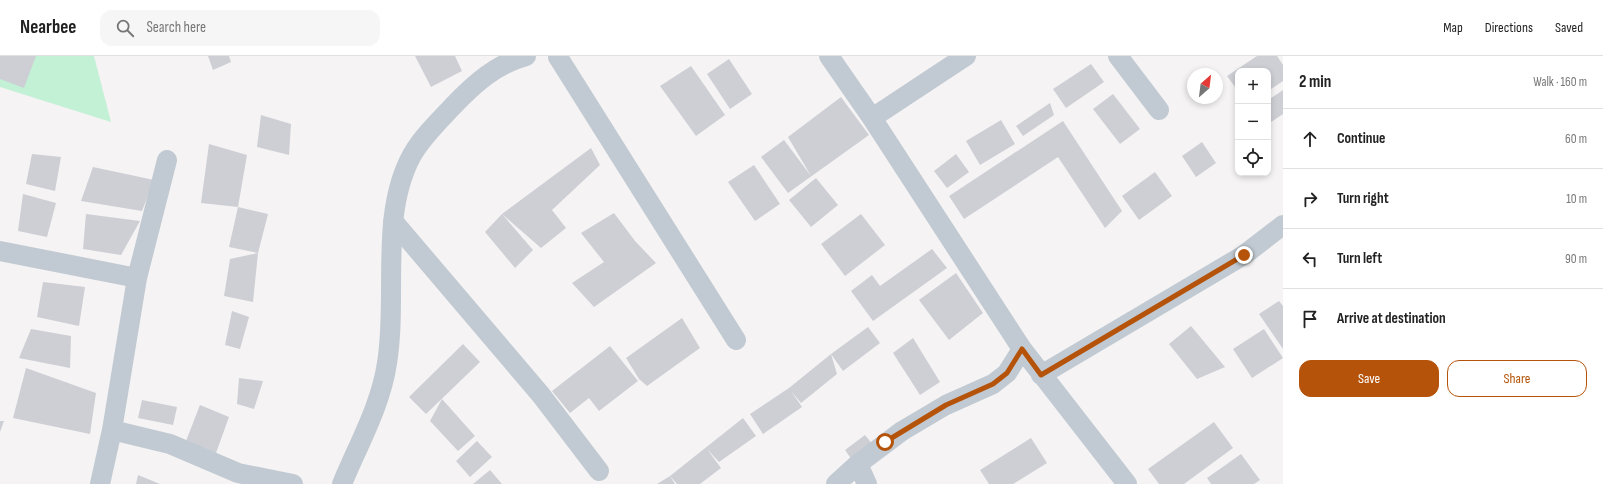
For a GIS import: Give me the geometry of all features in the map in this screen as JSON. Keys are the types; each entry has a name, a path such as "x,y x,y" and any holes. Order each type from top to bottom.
{"street":[{"path":"342,484 373,413 387,364 392,326 393,221 401,180 413,154 432,128 468,90 492,70 512,60 526,56"},
{"path":"558,56 736,340"},
{"path":"830,56 1022,349 1127,484"},
{"path":"872,118 966,56"},
{"path":"1118,56 1159,110"},
{"path":"100,484 112,430 137,278 167,160"},
{"path":"393,221 542,395 599,471"},
{"path":"1041,375 1244,255 1283,225"},
{"path":"0,251 137,278"},
{"path":"836,484 858,464 902,431 946,405 993,384 1007,373 1022,349"},
{"path":"112,430 170,444 238,473 293,484"},
{"path":"858,464 867,484"}],"green space":[{"path":"0,56 94,56 111,122 0,87"}],"building":[{"path":"0,56 36,56 24,88 0,79"},
{"path":"208,56 229,56 231,62 213,70"},
{"path":"415,56 455,56 462,71 431,87"},
{"path":"1257,56 1277,56 1283,65 1283,81 1271,89 1271,68 1239,68"},
{"path":"729,59 752,94 730,109 707,74"},
{"path":"1091,64 1104,82 1066,108 1053,89"},
{"path":"691,66 725,115 696,136 660,86"},
{"path":"1235,71 1235,87 1227,76"},
{"path":"1283,90 1283,114 1271,122 1271,104 1271,98"},
{"path":"1113,94 1140,129 1120,144 1093,109"},
{"path":"841,97 869,135 788,193 761,157 784,140 811,176 788,137"},
{"path":"1050,103 1054,115 1023,136 1016,126"},
{"path":"261,115 291,124 289,155 257,147"},
{"path":"1001,120 1015,144 980,165 966,141"},
{"path":"1063,121 1122,211 1105,228 1058,157 964,219 949,196"},
{"path":"1202,142 1216,163 1196,177 1182,156"},
{"path":"209,144 247,155 238,207 201,203"},
{"path":"591,148 600,165 552,210 566,228 541,248 502,214"},
{"path":"32,154 61,157 55,191 26,184"},
{"path":"956,154 969,172 947,188 934,171"},
{"path":"754,165 780,204 755,221 728,182"},
{"path":"93,167 154,180 142,211 81,201"},
{"path":"1155,172 1172,196 1139,220 1122,196"},
{"path":"816,178 838,205 811,227 789,200"},
{"path":"23,194 56,203 47,237 18,231"},
{"path":"238,207 268,214 258,253 229,247"},
{"path":"614,213 635,241 656,263 594,307 572,283 604,262 581,233"},
{"path":"86,214 140,221 121,255 83,249"},
{"path":"502,214 533,250 515,268 485,232"},
{"path":"861,214 885,245 845,276 821,244"},
{"path":"932,249 947,268 873,321 851,291 872,275 880,286"},
{"path":"258,253 253,302 224,296 230,259"},
{"path":"956,273 983,313 949,340 919,300"},
{"path":"43,282 85,287 79,326 37,317"},
{"path":"1279,301 1283,306 1283,349 1259,314"},
{"path":"232,311 249,317 240,349 225,345"},
{"path":"682,318 700,348 647,386 639,379 626,358"},
{"path":"1191,326 1225,367 1197,379 1169,344"},
{"path":"868,327 880,343 843,371 831,354"},
{"path":"31,329 71,336 70,368 19,358"},
{"path":"1264,329 1283,358 1252,378 1233,349"},
{"path":"913,338 940,382 920,395 893,353"},
{"path":"463,344 480,362 426,414 409,397"},
{"path":"610,346 638,381 599,411 589,398 570,413 552,391"},
{"path":"831,354 837,374 801,403 791,391 802,407 763,434 750,414 789,388"},
{"path":"26,368 96,393 90,434 13,418"},
{"path":"239,378 263,381 254,409 237,404"},
{"path":"442,399 475,436 458,451 430,421"},
{"path":"142,400 177,407 173,425 138,418"},
{"path":"200,405 229,417 216,453 186,441"},
{"path":"743,418 756,436 719,462 707,449 721,468 700,484 677,484 670,476"},
{"path":"0,421 4,421 0,432"},
{"path":"1214,422 1233,448 1184,484 1159,484 1148,469"},
{"path":"865,435 873,445 852,460 845,450"},
{"path":"1031,438 1047,463 1013,484 989,484 980,470"},
{"path":"477,441 492,457 470,477 456,461"},
{"path":"1241,454 1260,480 1254,484 1211,484 1207,478"},
{"path":"490,470 502,484 473,484"},
{"path":"138,475 160,484 136,484"},
{"path":"670,476 675,484 657,484"}],"route":[{"path":"885,442 946,405 993,384 1007,373 1022,349 1041,375 1244,255"}]}
